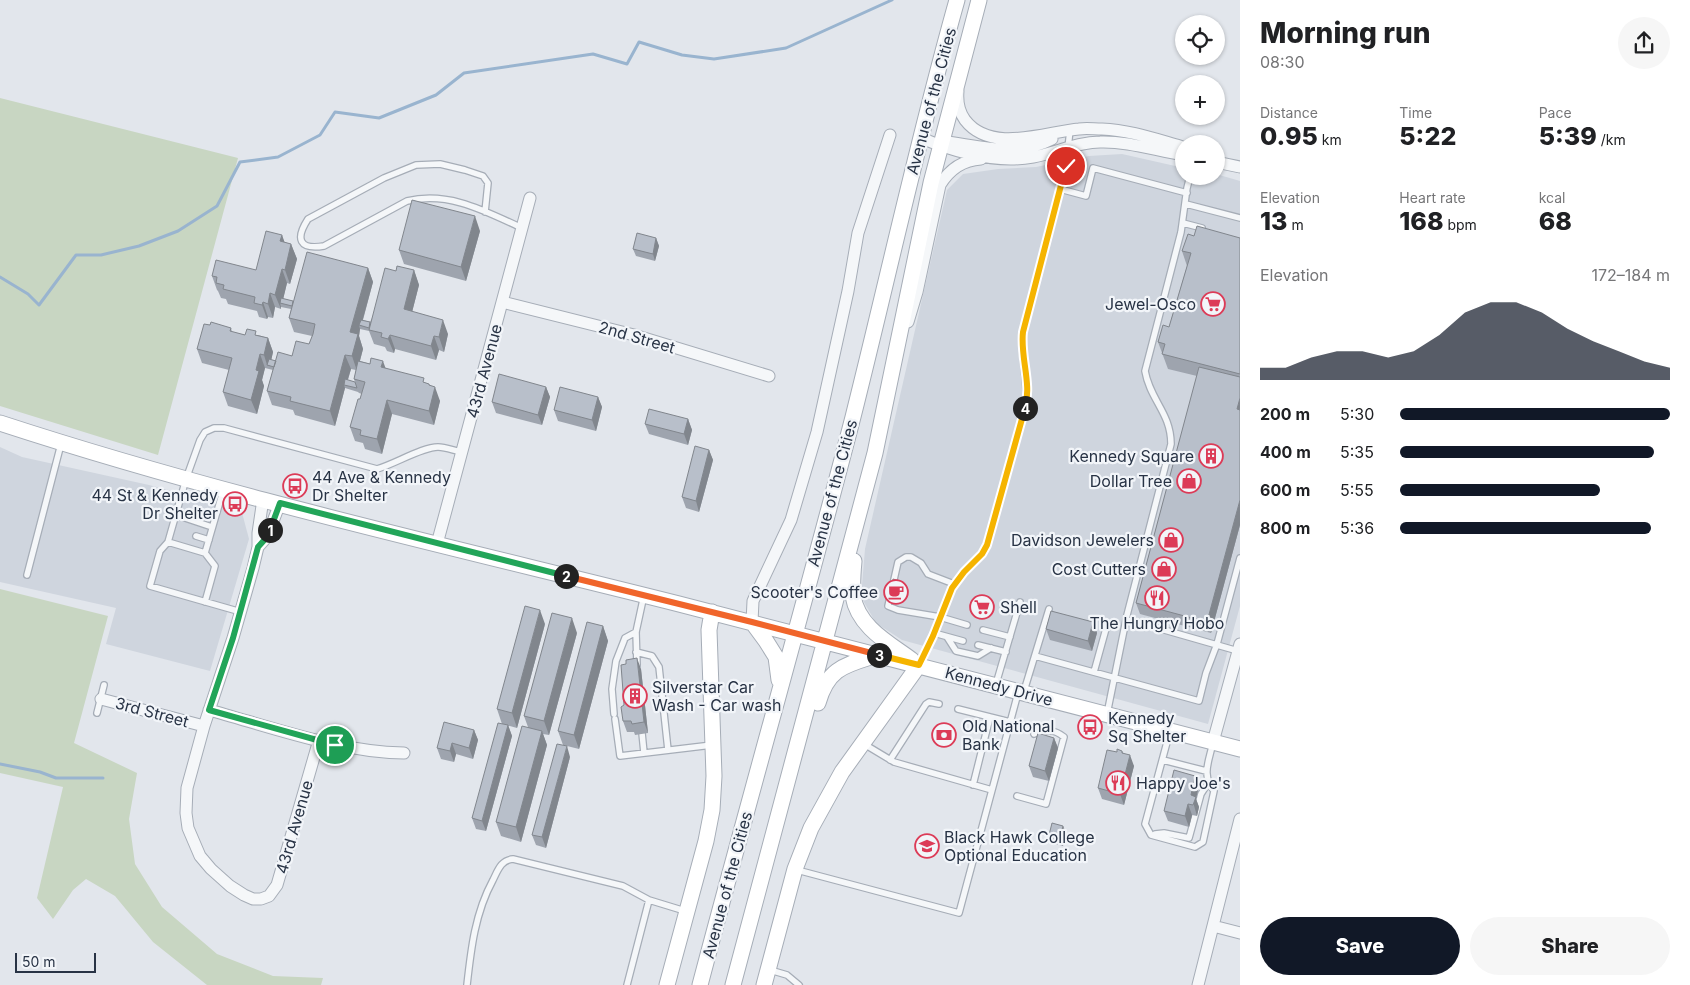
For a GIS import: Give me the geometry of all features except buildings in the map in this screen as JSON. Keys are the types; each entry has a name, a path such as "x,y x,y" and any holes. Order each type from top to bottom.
{"main road":[{"name":"Avenue of the Cities","path":"700,985 853,416 957,0"},
{"name":"Avenue of the Cities","path":"733,985 860,512 892,377 922,222 979,0"},
{"name":"Kennedy Drive","path":"0,423 61,443 223,489 752,622 1240,749"},
{"path":"764,985 796,869 820,809 862,743 919,665 880,637 866,624 854,598 854,560 860,512"},
{"name":"Avenue of the Cities","path":"667,985 710,824 714,776 709,630 712,612"},
{"path":"752,622 776,658 779,673 779,692"},
{"path":"755,904 784,822 824,685 829,677 849,664 877,655"}],"street":[{"path":"960,69 957,99 959,109 967,123 979,132 987,135 1012,139 1070,130 1114,129 1175,145"},
{"path":"921,138 941,143 994,150 1017,150 1048,141 1070,130"},
{"name":"Avenue of the Cities","path":"752,622 753,601 791,520 809,459 829,380 858,233 890,135"},
{"path":"892,377 918,292 940,185 948,174 969,161 1032,157 1068,146 1102,142 1175,154"},
{"path":"941,143 959,152 1000,158"},
{"path":"1225,164 1240,167"},
{"name":"43rd Avenue","path":"437,544 530,198"},
{"name":"2nd Street","path":"502,302 634,334 770,376"},
{"path":"204,726 241,612 258,547 263,499"},
{"path":"258,547 267,537 280,503"},
{"path":"1214,742 1239,647"},
{"name":"3rd Street","path":"101,698 204,726"},
{"name":"3rd Street","path":"209,710 360,750 404,753"},
{"name":"43rd Avenue","path":"204,726 185,802 188,828 200,856 211,869 237,891 253,899 269,896 277,885 319,740"},
{"path":"1198,985 1240,819"},
{"path":"1213,926 1240,933"}],"lane":[{"path":"919,665 954,584 982,554 987,545 1026,404 1023,332 1066,166 1070,130"},
{"path":"485,212 488,183 483,176 440,164 416,165 384,178 308,219 301,230 300,237 301,242 307,245 314,247 324,246 407,201 422,198 441,198 464,204 522,228"},
{"path":"1060,189 1086,196 1093,168 1187,193"},
{"path":"1107,714 1126,619 1171,444 1171,432 1168,421 1150,391 1145,371 1183,223 1188,185"},
{"path":"1186,204 1240,218"},
{"path":"1183,223 1203,230"},
{"path":"241,612 150,586 160,551 168,542 186,479 200,440 205,432 214,428 224,428 377,468 388,466 427,449 438,447 462,452"},
{"path":"27,575 61,443"},
{"path":"205,553 223,489"},
{"path":"176,516 212,526"},
{"path":"172,529 179,531"},
{"path":"196,536 208,540"},
{"path":"168,542 205,553 216,566 206,602"},
{"path":"954,584 928,574 922,563 911,557 906,557 898,562 888,606 898,610 940,617 967,625"},
{"path":"1035,656 1199,701 1206,673 1237,582 1240,558"},
{"path":"638,670 636,632 644,595"},
{"path":"996,685 1020,602"},
{"path":"796,869 959,913 1010,722 1035,656 1049,610"},
{"path":"1126,619 1217,644 1239,647"},
{"path":"1094,672 1107,625"},
{"path":"983,630 1010,637"},
{"path":"636,632 625,638 616,661 612,688 620,756 712,745"},
{"path":"934,633 963,641"},
{"path":"947,637 956,651 978,656 991,648"},
{"path":"978,645 1006,652"},
{"path":"636,652 652,656 659,667 668,750"},
{"path":"97,713 104,685"},
{"path":"890,760 929,702 939,704"},
{"path":"958,709 1010,722"},
{"path":"973,784 990,717"},
{"path":"1018,796 1046,804 1064,737 1057,731 1043,730 1034,734"},
{"path":"1170,731 1145,824 1151,835 1194,847 1203,842 1214,792 1208,783 1206,771 1214,742"},
{"path":"642,733 644,753"},
{"path":"862,743 890,760 992,790"},
{"path":"1162,760 1206,771"},
{"path":"1151,835 1164,834 1189,838 1201,794 1208,783"},
{"path":"467,985 471,944 484,897 501,864 506,860 513,859 623,886 649,900 687,911"},
{"path":"627,985 649,900"},
{"path":"768,969 788,975 799,985"}],"shaded area":[{"path":"1122,154 1175,166 1175,185 1225,185 1225,177 1240,181 1240,606 1208,724 902,640 876,623 861,597 865,549 947,190 963,174 998,169 1036,167 1089,156"},
{"path":"0,447 22,457 149,485 241,509 249,539 210,671 106,644 116,608 0,582"}],"green space":[{"path":"0,98 238,158 158,455 0,406"},
{"path":"0,589 108,616 74,743 137,773 129,819 135,864 162,907 217,954 273,976 323,978 321,985 207,985 153,942 115,896 86,879 73,890 53,919 37,898 63,787 0,773"}],"waterway":[{"path":"0,277 28,294 39,305 76,255 101,255 139,246 178,231 217,206 240,162 278,157 320,135 335,112 379,118 436,95 464,73 593,54 627,64 639,42 682,55 714,59 786,48 892,0"},
{"path":"0,764 40,772 56,778 103,778"}],"place":[{"name":"Jewel-Osco","path":"1213,304"},
{"name":"Kennedy Square","path":"1211,456"},
{"name":"Dollar Tree","path":"1189,481"},
{"name":"44 Ave & Kennedy Dr Shelter","path":"295,486"},
{"name":"44 St & Kennedy Dr Shelter","path":"235,504"},
{"name":"Davidson Jewelers","path":"1171,540"},
{"name":"Cost Cutters","path":"1164,569"},
{"name":"Scooter's Coffee","path":"896,592"},
{"name":"The Hungry Hobo","path":"1157,598"},
{"name":"Shell","path":"982,607"},
{"name":"Silverstar Car Wash - Car wash","path":"635,696"},
{"name":"Kennedy Sq Shelter","path":"1090,727"},
{"name":"Old National Bank","path":"944,735"},
{"name":"Happy Joe's","path":"1118,783"},
{"name":"Black Hawk College Optional Education","path":"927,846"}],"route":[{"path":"335,745 209,710 233,638 258,547 267,537 280,503 521,566 919,665 954,584 982,554 987,545 1026,404 1023,330 1066,166"}]}
